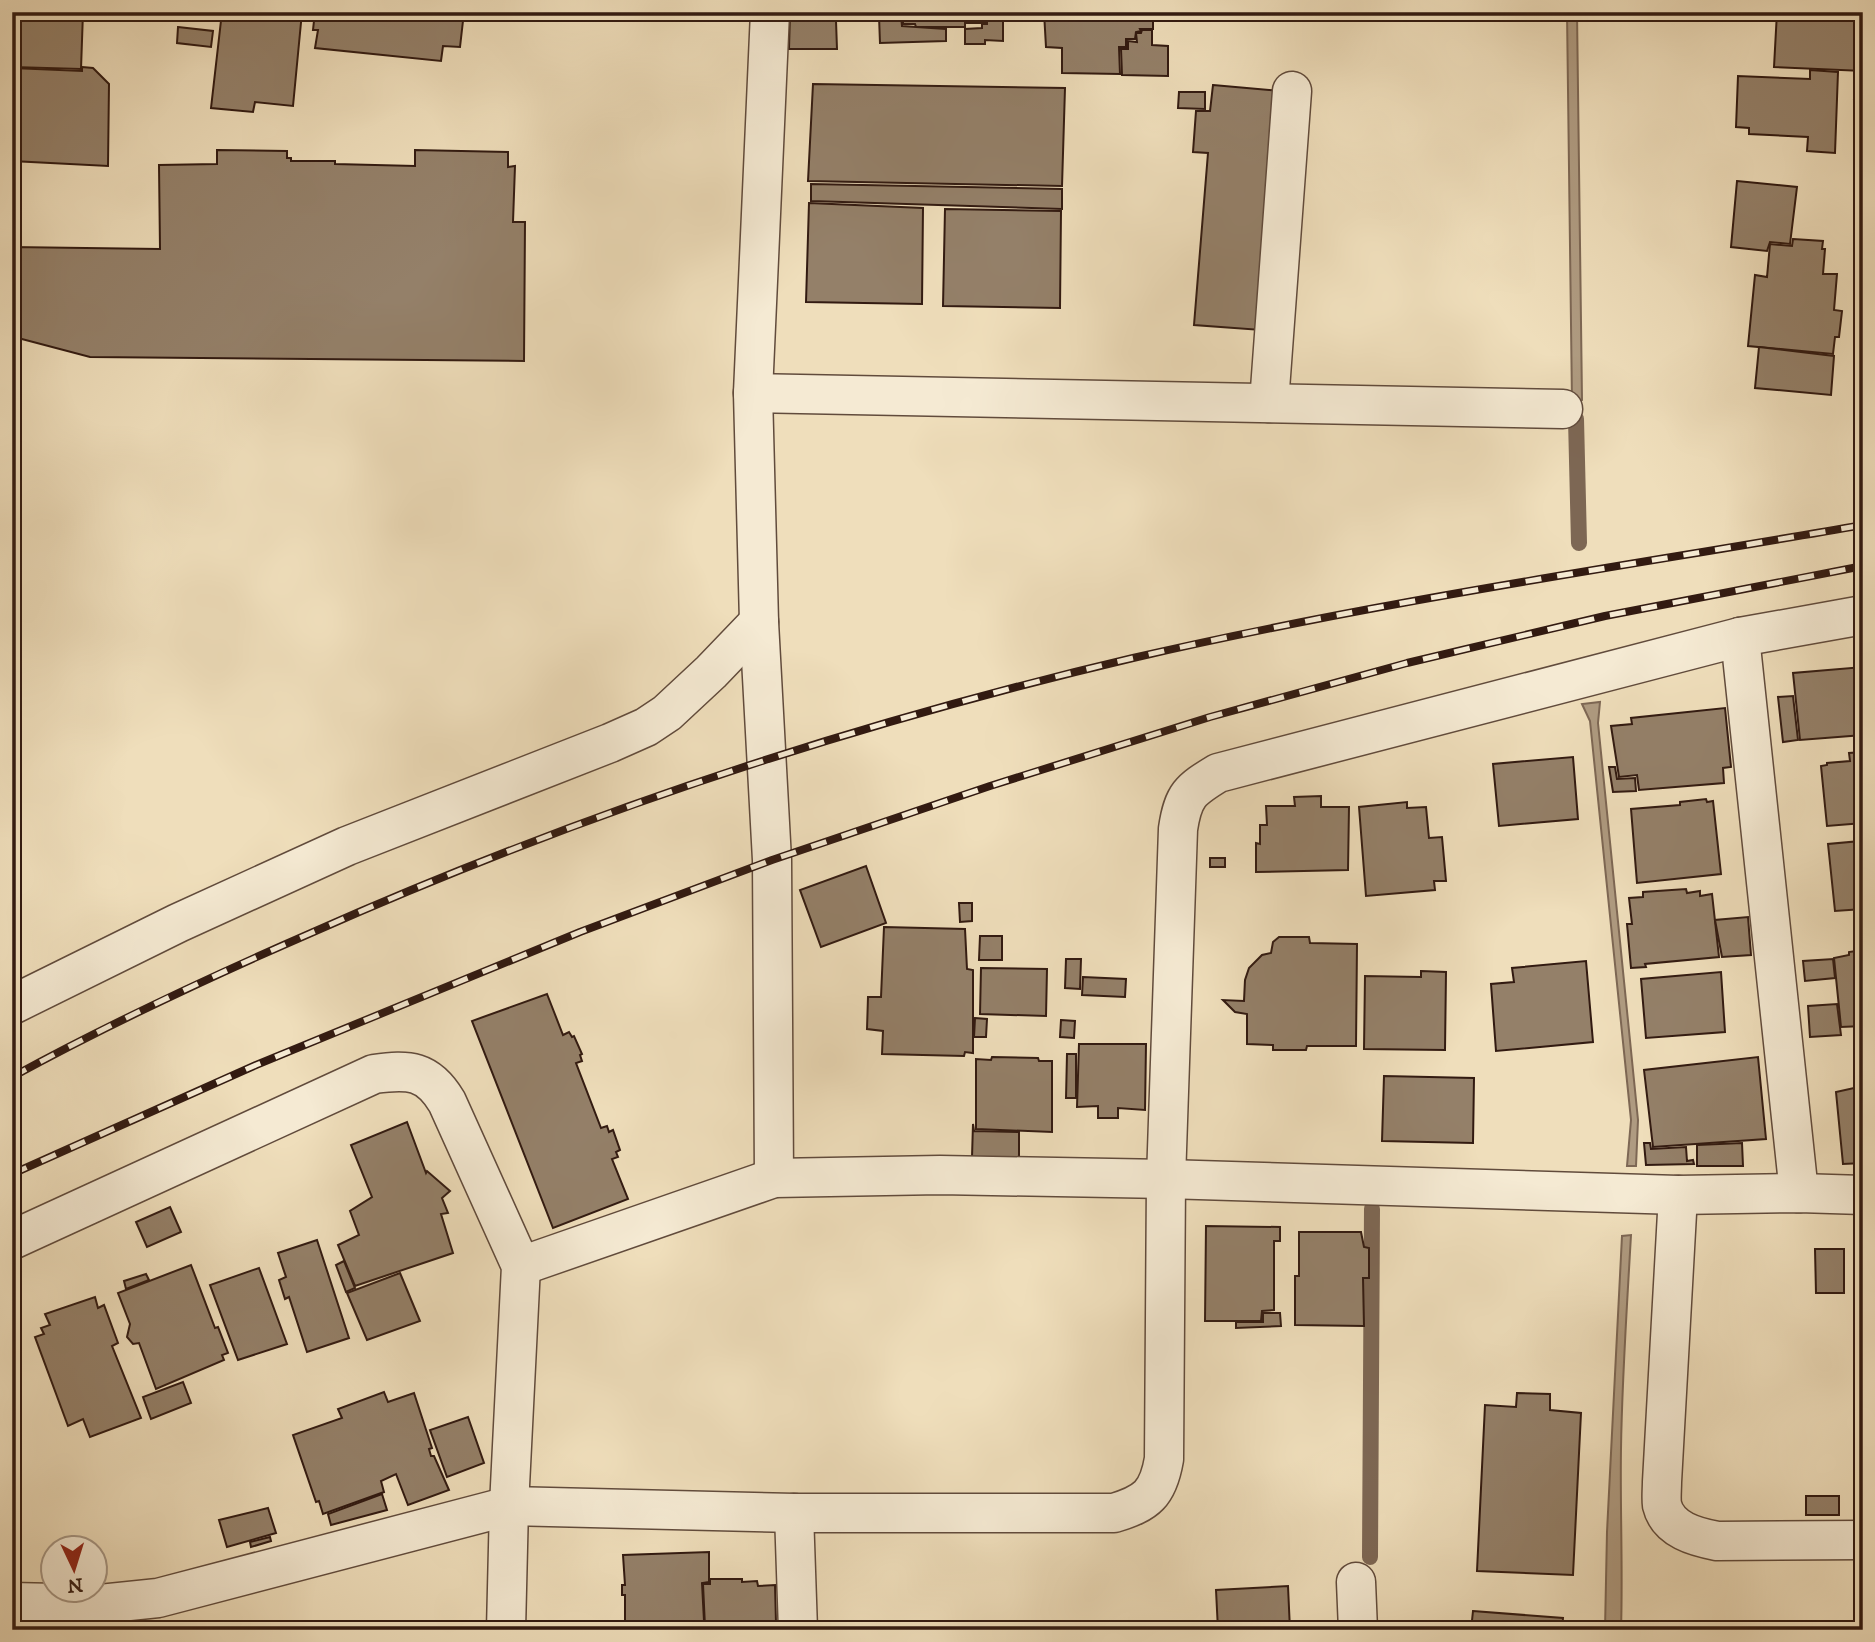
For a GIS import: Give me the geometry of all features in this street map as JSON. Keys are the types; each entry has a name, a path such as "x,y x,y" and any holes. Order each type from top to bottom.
{"street":[{"path":"770,12 753,393 759,622 772,860 774,1178"},
{"path":"1269,403 1292,91"},
{"path":"753,393 1563,409"},
{"path":"12,1602 100,1604 158,1598 509,1506 794,1513 1114,1513 1139,1505 1150,1496 1161,1480 1164,1459 1166,1179 1181,806 1199,785 1218,773 1740,637 1863,615"},
{"path":"12,1005 178,923 347,846 646,727 680,703 759,622"},
{"path":"1740,637 1799,1192"},
{"path":"12,1240 374,1074 400,1070 416,1073 439,1088 520,1266 506,1630"},
{"path":"520,1266 774,1178 940,1175 1166,1179 1678,1195 1799,1192 1863,1195"},
{"path":"1678,1195 1662,1482 1662,1505 1669,1520 1699,1538 1717,1541 1863,1540"},
{"path":"794,1513 798,1630"},
{"path":"1356,1583 1358,1630"}],"shaded area":[{"path":"1567,12 1577,12 1582,400 1572,402"},
{"path":"1600,702 1598,723 1638,1120 1636,1166 1627,1166 1631,1120 1590,721 1582,704"},
{"path":"1631,1235 1622,1422 1621,1630 1605,1630 1607,1532 1622,1236"}],"building":[{"path":"12,12 83,12 81,69 12,67"},
{"path":"222,12 302,12 293,106 255,102 253,112 211,108"},
{"path":"315,12 464,12 460,47 443,46 441,61 315,48 318,30 313,30"},
{"path":"790,12 827,12 827,20 836,21 837,49 789,49"},
{"path":"903,12 985,12 985,23 965,23 965,27 916,27 915,24 903,24"},
{"path":"987,12 1003,12 1003,41 985,40 985,44 965,44 965,29 982,28 982,24 987,24"},
{"path":"1044,12 1153,12 1153,29 1140,29 1141,31 1136,32 1135,39 1126,39 1126,47 1119,47 1120,74 1062,73 1062,48 1046,47"},
{"path":"1777,12 1863,12 1863,71 1774,67"},
{"path":"901,15 902,26 946,29 946,41 880,43 879,16"},
{"path":"178,27 213,31 211,47 177,43"},
{"path":"1142,30 1152,30 1152,45 1168,46 1168,76 1122,75 1121,49 1128,49 1128,41 1137,42 1136,33 1141,33"},
{"path":"82,67 93,68 109,84 108,166 12,161 12,68 82,71"},
{"path":"1810,70 1838,72 1835,153 1807,151 1808,137 1749,134 1749,128 1736,127 1738,76 1810,79"},
{"path":"1856,73 1863,73 1863,99 1854,99"},
{"path":"813,84 1065,88 1062,186 808,181"},
{"path":"1213,85 1280,91 1261,330 1194,325 1208,153 1193,152 1196,111 1210,111"},
{"path":"1179,92 1205,92 1205,109 1178,108"},
{"path":"217,150 287,151 287,158 291,158 291,161 415,166 415,150 508,152 508,167 515,166 513,222 525,222 524,361 90,357 18,338 19,332 12,331 12,247 160,249 159,165 217,164"},
{"path":"1737,181 1797,187 1790,244 1770,242 1767,251 1731,247"},
{"path":"811,184 1062,189 1062,209 811,201"},
{"path":"809,203 923,208 922,304 806,302"},
{"path":"945,209 1061,211 1060,308 943,306"},
{"path":"1793,239 1823,241 1823,274 1837,274 1834,310 1842,311 1839,337 1835,337 1833,354 1748,346 1755,275 1767,277 1770,244 1792,246"},
{"path":"1759,347 1834,356 1831,395 1755,388"},
{"path":"1863,667 1863,735 1800,740 1793,673"},
{"path":"1793,696 1798,740 1783,742 1778,697"},
{"path":"1725,708 1731,767 1723,768 1724,783 1639,790 1637,775 1619,777 1611,726 1632,724 1631,718"},
{"path":"1863,752 1863,823 1827,826 1821,766 1850,761 1849,753"},
{"path":"1573,757 1578,819 1499,826 1493,764"},
{"path":"1609,767 1615,767 1617,779 1635,778 1636,791 1613,792"},
{"path":"1321,796 1321,807 1349,807 1348,870 1256,872 1256,843 1260,844 1260,825 1267,825 1266,806 1295,806 1294,797"},
{"path":"1706,799 1707,802 1713,801 1721,874 1637,883 1631,809 1680,805 1680,802"},
{"path":"1407,802 1407,808 1426,807 1429,838 1442,837 1446,881 1434,881 1435,890 1366,896 1359,807"},
{"path":"1859,838 1863,838 1863,909 1835,911 1828,844 1860,841"},
{"path":"1210,858 1225,858 1225,867 1210,867"},
{"path":"866,866 886,923 821,947 800,890"},
{"path":"1686,889 1687,893 1700,891 1700,896 1712,894 1719,957 1645,964 1646,967 1631,968 1627,924 1632,924 1629,898 1643,897 1643,892"},
{"path":"959,903 972,903 972,921 960,922"},
{"path":"1748,917 1751,955 1722,957 1715,920"},
{"path":"884,927 965,929 967,969 973,970 973,1053 965,1052 964,1056 882,1054 883,1031 867,1029 868,997 881,997"},
{"path":"980,936 1002,936 1002,960 979,960"},
{"path":"1279,937 1309,937 1310,943 1357,944 1356,1046 1307,1046 1306,1050 1273,1050 1273,1045 1247,1044 1247,1014 1235,1012 1223,1000 1244,1001 1245,980 1249,968 1262,955 1271,953 1273,942"},
{"path":"1863,950 1863,1026 1841,1027 1834,958"},
{"path":"1066,959 1081,959 1080,989 1065,988"},
{"path":"1833,959 1835,978 1805,981 1803,961"},
{"path":"1586,961 1593,1042 1496,1051 1491,984 1514,982 1512,968"},
{"path":"981,968 1047,969 1046,1016 980,1014"},
{"path":"1421,971 1446,972 1445,1050 1364,1049 1365,976 1421,977"},
{"path":"1721,972 1725,1032 1646,1038 1641,979"},
{"path":"1083,977 1126,979 1125,997 1082,995"},
{"path":"547,994 563,1035 569,1032 574,1036 582,1054 582,1061 576,1063 601,1128 607,1126 609,1132 613,1130 620,1150 616,1152 618,1157 612,1159 628,1199 553,1228 472,1021"},
{"path":"1837,1004 1841,1035 1810,1037 1808,1006"},
{"path":"975,1018 987,1019 986,1037 974,1037"},
{"path":"1061,1020 1075,1021 1074,1038 1060,1037"},
{"path":"1079,1044 1146,1044 1145,1110 1118,1108 1118,1118 1098,1118 1098,1106 1077,1107"},
{"path":"1067,1054 1076,1054 1076,1098 1066,1098"},
{"path":"992,1057 1052,1061 1052,1132 976,1129 976,1059 991,1060"},
{"path":"1758,1057 1766,1139 1653,1147 1644,1070"},
{"path":"1384,1076 1474,1078 1473,1143 1382,1141"},
{"path":"1863,1086 1863,1163 1843,1164 1836,1092"},
{"path":"407,1122 426,1173 427,1171 450,1191 442,1198 448,1213 441,1214 453,1253 355,1286 338,1245 359,1235 350,1211 372,1197 351,1145"},
{"path":"973,1124 974,1131 1019,1132 1019,1157 972,1157"},
{"path":"1644,1143 1650,1143 1651,1149 1686,1147 1687,1161 1693,1160 1694,1164 1646,1165"},
{"path":"1742,1143 1743,1166 1697,1166 1697,1145"},
{"path":"170,1207 181,1232 147,1247 136,1222"},
{"path":"1206,1226 1280,1227 1280,1241 1274,1241 1274,1310 1262,1311 1261,1321 1205,1321"},
{"path":"1299,1232 1361,1232 1364,1247 1369,1248 1369,1278 1363,1278 1364,1326 1295,1325 1295,1276 1299,1276"},
{"path":"317,1240 349,1338 307,1352 289,1297 285,1299 279,1280 286,1277 278,1253"},
{"path":"1815,1249 1844,1249 1844,1293 1816,1293"},
{"path":"344,1261 355,1288 346,1292 336,1265"},
{"path":"191,1265 215,1328 218,1327 228,1353 222,1355 224,1360 156,1389 139,1343 133,1344 127,1337 130,1324 118,1293"},
{"path":"259,1268 287,1344 238,1360 210,1285"},
{"path":"400,1273 420,1321 367,1340 347,1293"},
{"path":"146,1274 149,1280 126,1289 124,1281"},
{"path":"95,1297 98,1308 104,1305 118,1343 112,1346 141,1418 90,1437 83,1419 68,1426 35,1337 44,1334 41,1328 50,1325 45,1314"},
{"path":"1263,1313 1280,1313 1281,1326 1236,1328 1236,1322 1263,1322"},
{"path":"183,1382 191,1403 151,1419 143,1397"},
{"path":"384,1392 388,1402 414,1393 432,1448 429,1449 431,1456 434,1456 449,1490 408,1505 396,1474 381,1481 384,1492 323,1514 319,1501 316,1502 293,1435 342,1418 338,1409"},
{"path":"1517,1393 1550,1394 1550,1410 1581,1413 1573,1575 1477,1571 1485,1405 1516,1407"},
{"path":"468,1417 484,1463 447,1477 430,1430"},
{"path":"382,1494 387,1510 331,1525 328,1514"},
{"path":"1806,1496 1839,1496 1839,1515 1806,1515"},
{"path":"268,1508 276,1533 227,1547 219,1520"},
{"path":"270,1537 271,1541 251,1547 250,1542"},
{"path":"709,1552 709,1582 702,1583 704,1621 625,1625 625,1595 622,1595 622,1585 625,1585 623,1555"},
{"path":"710,1579 742,1579 742,1582 757,1581 758,1586 775,1585 776,1623 705,1627 703,1584 710,1584"},
{"path":"1288,1586 1290,1630 1218,1630 1216,1590"},
{"path":"1473,1611 1563,1618 1562,1630 1471,1630"}],"waterway":[{"path":"1576,419 1579,543"},
{"path":"1370,1557 1372,1209"}],"railway":[{"path":"12,1077 85,1038 198,984 411,890 613,812 819,743 1028,684 1224,638 1406,602 1863,525"},
{"path":"12,1174 256,1065 580,932 772,860 990,786 1210,717 1407,663 1605,616 1863,566"}]}
